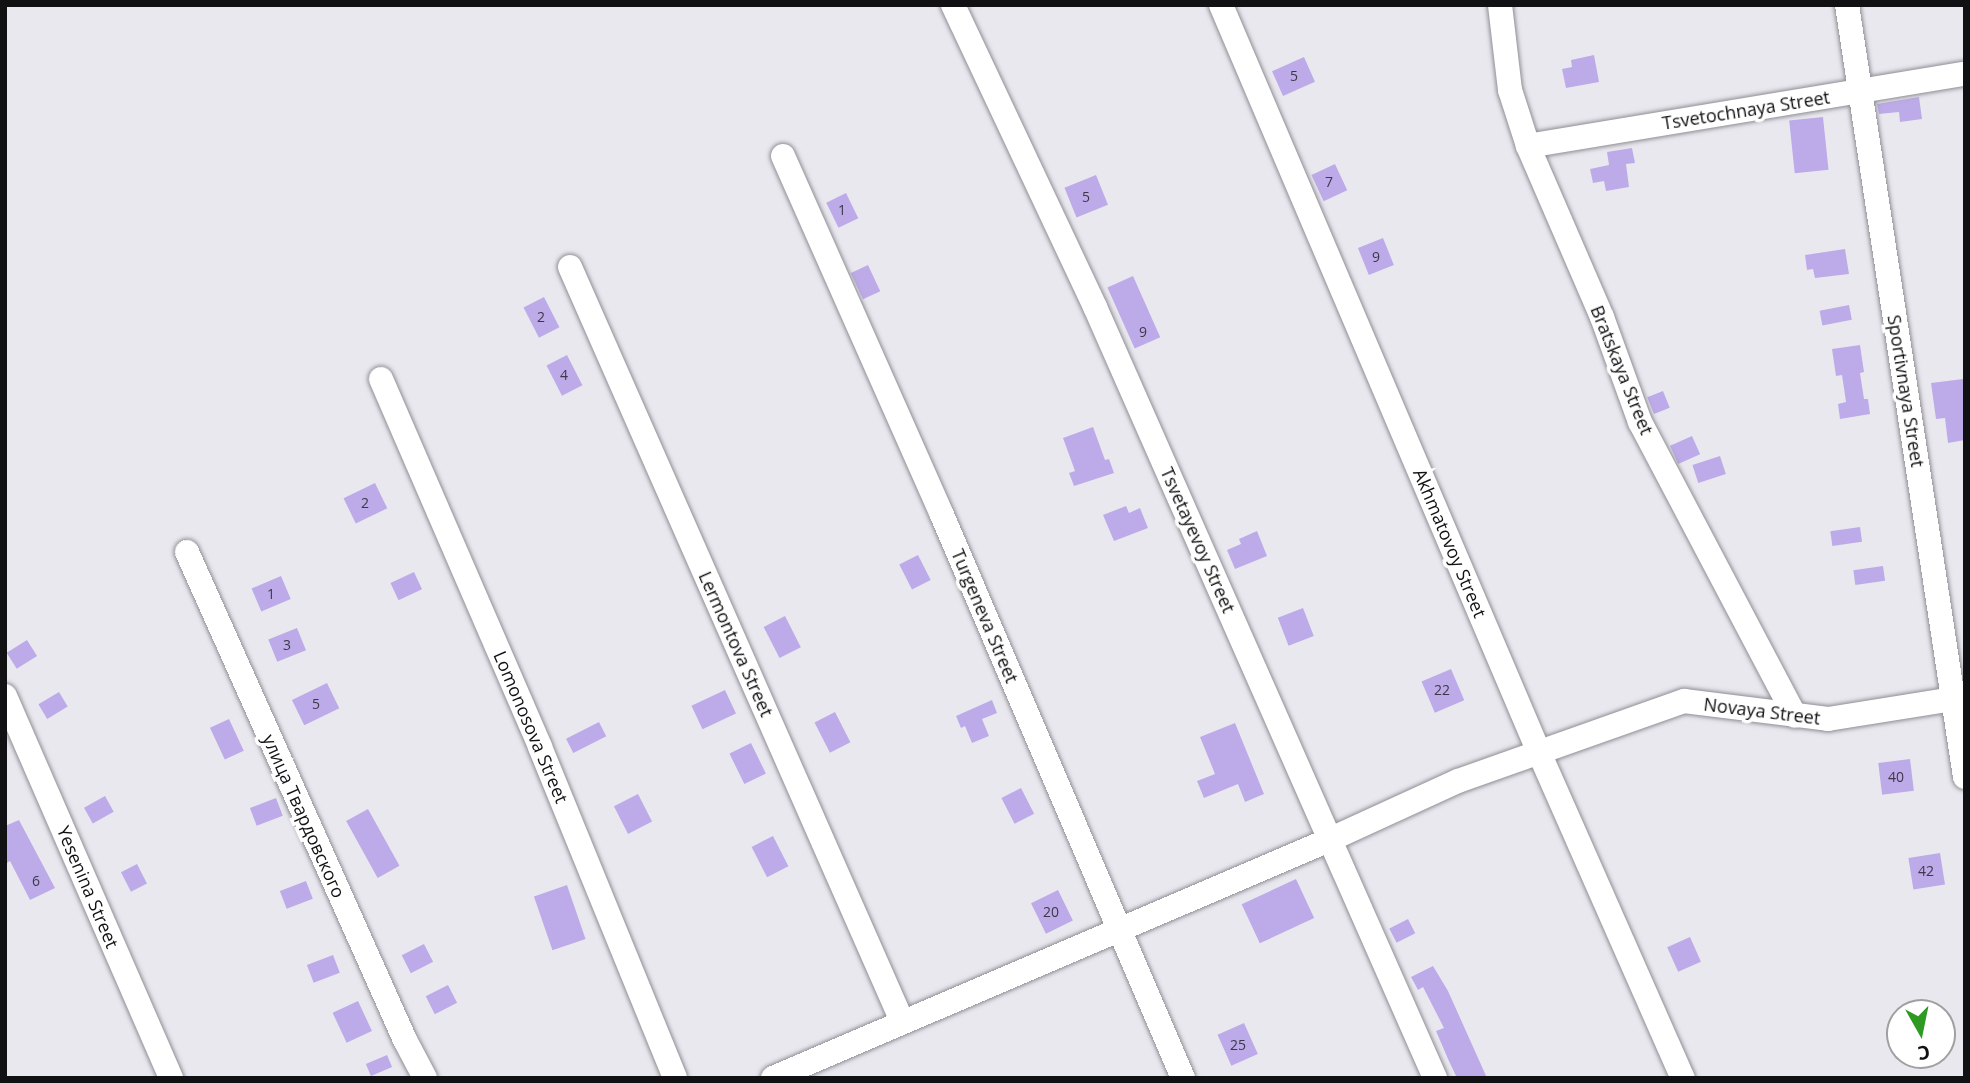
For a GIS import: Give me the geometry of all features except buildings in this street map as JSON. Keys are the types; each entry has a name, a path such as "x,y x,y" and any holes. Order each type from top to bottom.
{"street":[{"name":"Tsvetayevoy Street","path":"953,5 1096,307 1435,1078"},
{"name":"Akhmatovoy Street","path":"1221,5 1538,750 1683,1078"},
{"name":"Bratskaya Street","path":"1500,5 1510,90 1528,146 1602,317 1640,422 1795,716"},
{"name":"Sportivnaya Street","path":"1847,5 1959,698 1965,777"},
{"name":"Tsvetochnaya Street","path":"1528,146 1965,74"},
{"name":"Turgeneva Street","path":"783,156 942,515 1183,1078"},
{"name":"Lermontova Street","path":"570,267 902,1021"},
{"name":"Lomonosova Street","path":"381,379 540,747 675,1078"},
{"name":"улица Твардовского","path":"187,552 405,1040 425,1078"},
{"name":"Yesenina Street","path":"5,696 171,1078"},
{"name":"Novaya Street","path":"1538,750 1684,701 1762,713 1828,719 1959,698"},
{"path":"773,1078 1117,928 1329,840 1458,781 1538,750"}]}
